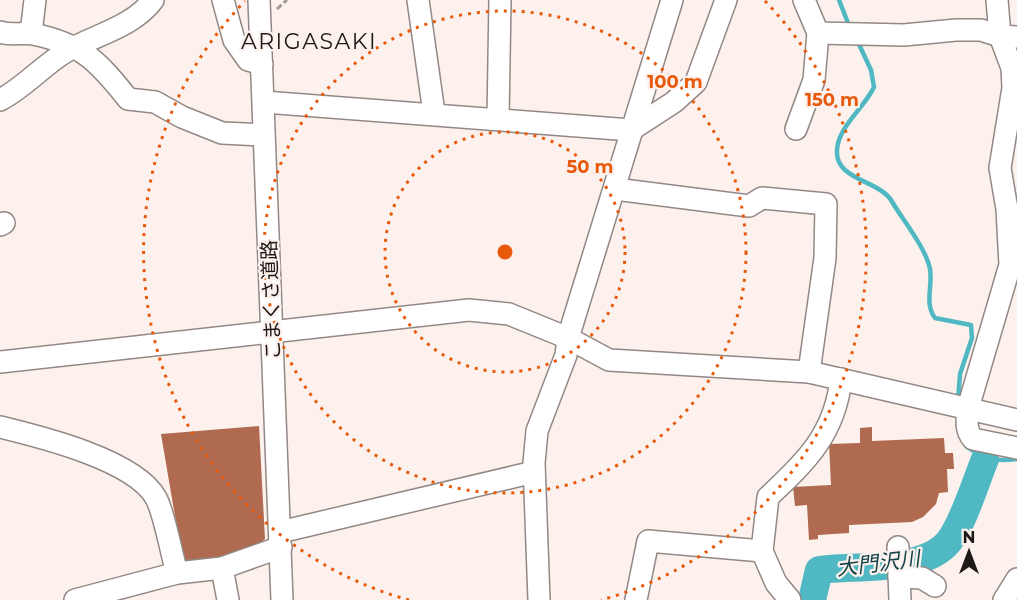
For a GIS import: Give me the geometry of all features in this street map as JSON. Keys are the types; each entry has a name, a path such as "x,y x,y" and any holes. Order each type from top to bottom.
{"street":[{"path":"31,33 35,0"},
{"path":"0,100 15,92 48,64 144,13 153,0"},
{"path":"223,0 234,40 248,60 262,64"},
{"name":"こまくさ道路","path":"258,0 264,102 282,600"},
{"path":"418,0 434,113"},
{"path":"498,118 500,0"},
{"path":"539,600 534,472 537,430 566,355 567,338 672,0"},
{"path":"264,102 434,113 631,130 674,102 696,82 726,0"},
{"path":"796,129 814,80 818,33 804,0"},
{"path":"997,0 1009,37 1012,68 1013,88 1000,168 1012,210 1010,265 1012,277 962,406 969,434 973,439 1017,448"},
{"path":"818,33 904,35 981,30 1009,37"},
{"path":"0,32 12,36 31,33 76,48 91,56 128,99 155,102 182,117 222,133 264,135"},
{"path":"615,189 749,206 762,198 826,204 825,258 809,372"},
{"path":"0,362 469,310 489,310 509,314 567,338 609,360 809,372 1017,420"},
{"path":"790,600 776,583 762,551 768,496 805,463 825,433 838,406 841,379"},
{"path":"0,427 29,434 98,458 131,473 156,499 177,573"},
{"path":"75,600 177,573 222,568 280,540 534,472"},
{"path":"636,600 648,541 762,551"},
{"path":"898,547 900,600"},
{"path":"222,568 228,600"},
{"path":"899,576 922,578 935,586"},
{"path":"1004,600 1017,579"}],"building":[{"path":"259,426 265,539 246,554 184,569 161,434"},
{"path":"872,427 872,441 944,438 945,453 953,453 954,469 947,469 948,492 939,493 936,504 923,517 912,522 849,525 849,533 818,535 818,539 809,540 807,505 795,506 793,487 831,485 829,444 860,443 860,428"}],"waterway":[{"path":"839,0 850,28"},
{"path":"857,40 871,70 874,87 842,133 837,150 838,160 850,174 885,193 919,243 930,269 929,300 935,318 971,325 972,338 960,374 958,401"},
{"name":"大門沢川","path":"967,447 990,459 1017,459"},
{"name":"大門沢川","path":"812,600 819,570 908,563 939,551 955,532 985,459"}],"district":[{"name":"ARIGASAKI","path":"309,41"}]}
